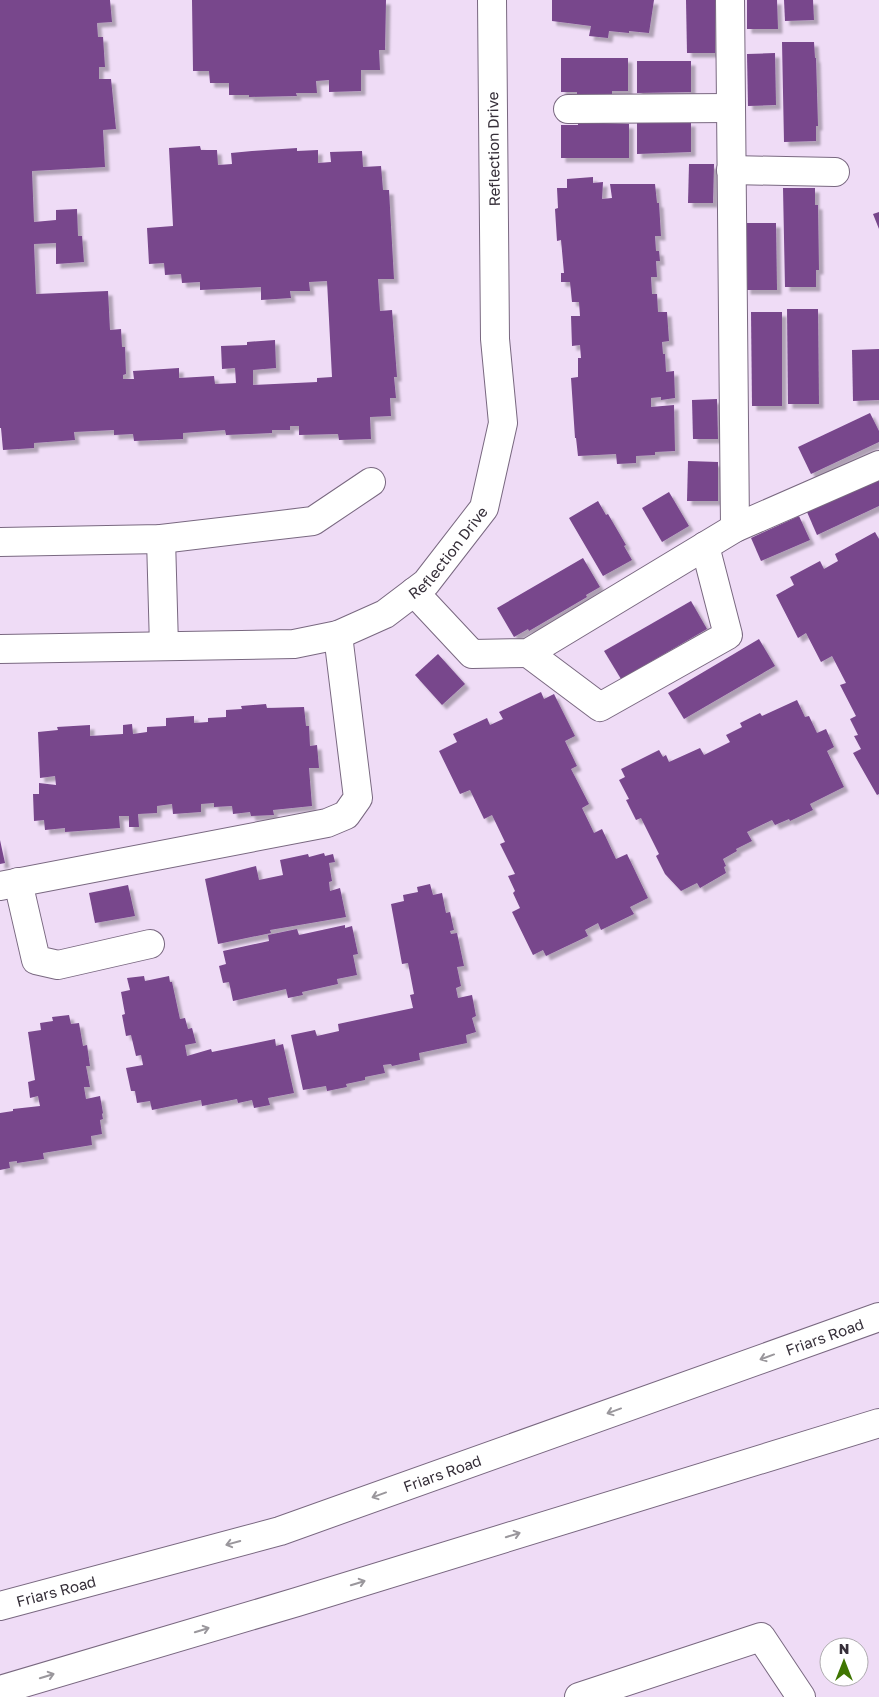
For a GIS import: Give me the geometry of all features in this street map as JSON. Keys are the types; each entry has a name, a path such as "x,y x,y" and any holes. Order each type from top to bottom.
{"main road":[{"name":"Reflection Drive","path":"0,649 294,644 338,636 386,614 426,583 484,508 503,423 495,339 492,0"},
{"path":"730,0 735,528"},
{"path":"568,109 731,108"},
{"path":"731,170 835,172"},
{"path":"414,592 472,654 528,653 735,528 879,465"},
{"path":"0,542 161,538 313,521 371,482"},
{"path":"161,538 164,646"},
{"path":"528,653 600,708 728,635 705,546"},
{"path":"150,944 58,965 36,960 9,884 327,823 346,815 358,798 338,636"},
{"name":"Friars Road","path":"0,1606 280,1531 879,1317"},
{"path":"0,1690 297,1602 879,1423"},
{"path":"579,1697 761,1637 801,1697"}],"building":[{"path":"0,0 110,0 112,22 97,23 98,37 103,37 105,67 99,67 99,79 111,79 116,129 103,130 105,167 32,171 34,222 56,220 56,210 77,209 78,236 82,236 84,262 56,264 56,243 34,244 36,294 108,291 110,330 121,329 122,347 125,347 126,374 123,375 123,379 134,379 133,371 179,368 179,378 214,376 215,384 236,383 235,368 222,369 221,346 247,345 247,342 275,340 276,368 253,370 253,385 317,382 317,378 332,377 327,281 309,282 310,291 290,291 291,298 261,300 261,287 200,290 200,282 182,283 181,274 165,275 164,263 149,264 147,228 173,226 169,148 200,146 201,150 217,150 218,165 232,164 231,153 297,148 297,151 318,150 318,163 331,162 330,152 362,151 363,167 381,166 383,190 389,190 394,279 378,279 380,311 392,310 397,377 394,377 396,398 390,398 391,416 370,417 371,439 339,440 338,434 299,435 299,426 290,426 290,430 272,430 272,433 226,435 225,430 183,433 183,439 134,441 133,434 114,435 114,430 74,432 75,440 34,443 34,448 3,450 0,428"},
{"path":"192,0 386,0 385,50 379,50 380,70 361,70 361,91 329,92 329,80 316,81 317,93 296,93 297,96 249,97 249,95 229,95 229,83 210,83 209,71 193,71"},
{"path":"552,0 654,0 649,33 609,31 608,38 589,36 591,26 552,21"},
{"path":"686,0 715,0 715,53 687,53"},
{"path":"747,0 777,0 778,29 747,29"},
{"path":"784,0 813,0 814,20 785,21"},
{"path":"782,42 814,42 818,126 816,126 816,141 784,142"},
{"path":"775,53 776,105 748,106 747,54"},
{"path":"561,58 628,58 628,91 612,91 612,94 561,92"},
{"path":"637,61 691,61 691,92 637,93"},
{"path":"578,122 629,124 629,158 561,158 561,125 578,125"},
{"path":"691,122 691,152 637,154 637,123"},
{"path":"689,164 714,164 713,203 688,203"},
{"path":"593,177 593,183 603,182 602,199 612,198 610,184 655,184 657,203 659,203 661,236 655,236 656,251 659,251 660,261 656,261 657,277 651,277 652,294 657,294 658,312 667,312 669,341 662,342 663,354 665,354 666,372 674,371 675,398 661,400 661,397 651,398 651,407 674,405 675,451 655,452 655,455 636,456 636,463 617,464 616,454 578,456 575,438 571,378 578,377 578,358 581,358 580,345 572,346 571,316 580,316 579,302 572,302 570,282 561,282 561,273 564,273 561,240 557,241 555,209 558,208 557,188 567,188 567,179"},
{"path":"783,188 815,188 815,205 818,205 819,270 816,270 816,287 785,287"},
{"path":"879,212 879,229 873,214"},
{"path":"745,223 776,223 777,290 746,290"},
{"path":"787,309 818,309 819,404 788,404"},
{"path":"751,312 782,312 782,406 752,406"},
{"path":"879,349 879,400 853,401 852,350"},
{"path":"717,399 718,439 693,439 692,400"},
{"path":"870,413 879,431 879,442 811,474 798,447"},
{"path":"688,461 718,462 718,501 687,501"},
{"path":"879,479 879,506 817,535 807,512"},
{"path":"669,492 689,526 662,542 642,508"},
{"path":"598,501 626,545 624,546 632,560 603,576 569,518"},
{"path":"799,516 810,540 761,561 751,538"},
{"path":"875,532 879,539 879,794 877,795 853,753 861,749 854,736 858,735 850,719 856,716 840,685 846,683 832,656 821,662 806,633 798,638 776,595 794,585 790,577 820,561 824,569 838,561 835,554"},
{"path":"583,558 600,587 586,595 587,597 529,631 528,629 514,637 497,608"},
{"path":"691,601 707,629 621,679 604,651"},
{"path":"759,639 775,666 684,719 668,693"},
{"path":"438,654 465,684 442,705 415,675"},
{"path":"541,692 544,699 554,694 575,736 565,741 577,766 571,769 589,804 582,808 594,833 602,829 616,859 627,854 648,898 630,907 634,914 601,930 598,923 585,930 588,936 546,956 543,950 533,955 512,912 520,908 508,876 515,874 500,844 505,842 492,815 484,819 470,790 460,794 439,751 457,742 453,734 487,718 490,725 503,719 499,712"},
{"path":"797,700 805,717 809,716 817,733 826,729 834,747 827,751 844,787 810,804 813,810 790,821 789,819 775,825 772,820 747,832 752,841 736,849 737,851 723,859 726,873 700,888 697,883 681,891 665,874 656,856 659,854 641,818 636,820 626,800 629,799 619,780 625,777 621,769 659,750 663,757 666,755 669,762 700,748 704,755 730,742 726,735 742,727 740,723 760,713 762,716"},
{"path":"266,704 267,708 304,707 306,726 309,726 310,746 317,745 319,768 309,768 312,806 273,810 274,815 251,816 250,812 233,814 232,806 214,807 214,803 201,804 201,812 173,814 172,804 157,806 157,813 138,814 139,827 129,827 129,816 119,816 120,828 65,832 65,828 45,830 44,820 34,821 33,794 39,794 39,783 56,785 55,776 40,778 38,732 58,730 57,727 90,725 90,736 123,734 123,725 132,724 133,734 147,732 147,727 166,726 166,718 194,716 194,723 208,722 208,718 226,717 226,710 242,709 241,706"},
{"path":"0,840 5,863 0,864"},
{"path":"324,853 325,856 333,854 335,862 329,863 332,881 329,882 330,891 340,888 346,917 270,930 271,933 218,944 205,879 256,866 259,880 283,875 280,860 308,854 309,857"},
{"path":"430,884 433,895 442,893 446,913 450,912 454,930 450,931 451,934 457,933 464,966 457,967 461,986 456,988 458,998 472,995 476,1016 472,1018 476,1032 466,1035 467,1043 419,1053 420,1060 392,1066 391,1064 383,1065 385,1073 365,1077 365,1080 346,1084 347,1087 327,1091 326,1086 303,1090 291,1035 315,1030 317,1036 339,1031 338,1024 413,1008 410,995 414,994 408,963 402,964 391,904 404,901 403,895 418,892 417,887"},
{"path":"128,885 135,916 95,923 89,893"},
{"path":"345,925 345,928 352,926 358,954 353,955 357,975 337,979 338,984 302,992 303,995 288,998 286,989 233,1001 229,982 223,983 219,966 226,964 223,951 269,941 268,935 297,929 299,935"},
{"path":"144,976 145,981 169,976 180,1019 185,1018 188,1029 192,1028 196,1043 185,1045 187,1056 211,1049 212,1052 275,1039 276,1046 283,1044 294,1093 268,1098 270,1105 254,1108 252,1100 238,1103 237,1099 202,1106 201,1100 152,1110 150,1101 137,1103 135,1091 131,1091 126,1068 143,1065 141,1055 136,1056 131,1035 126,1036 122,1015 125,1014 121,992 130,990 127,978"},
{"path":"69,1015 71,1024 79,1023 83,1046 87,1045 90,1066 86,1066 90,1087 84,1087 86,1099 100,1096 103,1113 103,1119 100,1120 102,1134 91,1136 92,1145 43,1153 44,1159 17,1163 17,1161 9,1162 10,1168 0,1170 0,1113 13,1111 13,1109 40,1106 38,1096 30,1098 28,1082 35,1080 28,1032 41,1030 40,1023 53,1021 52,1017"}]}
